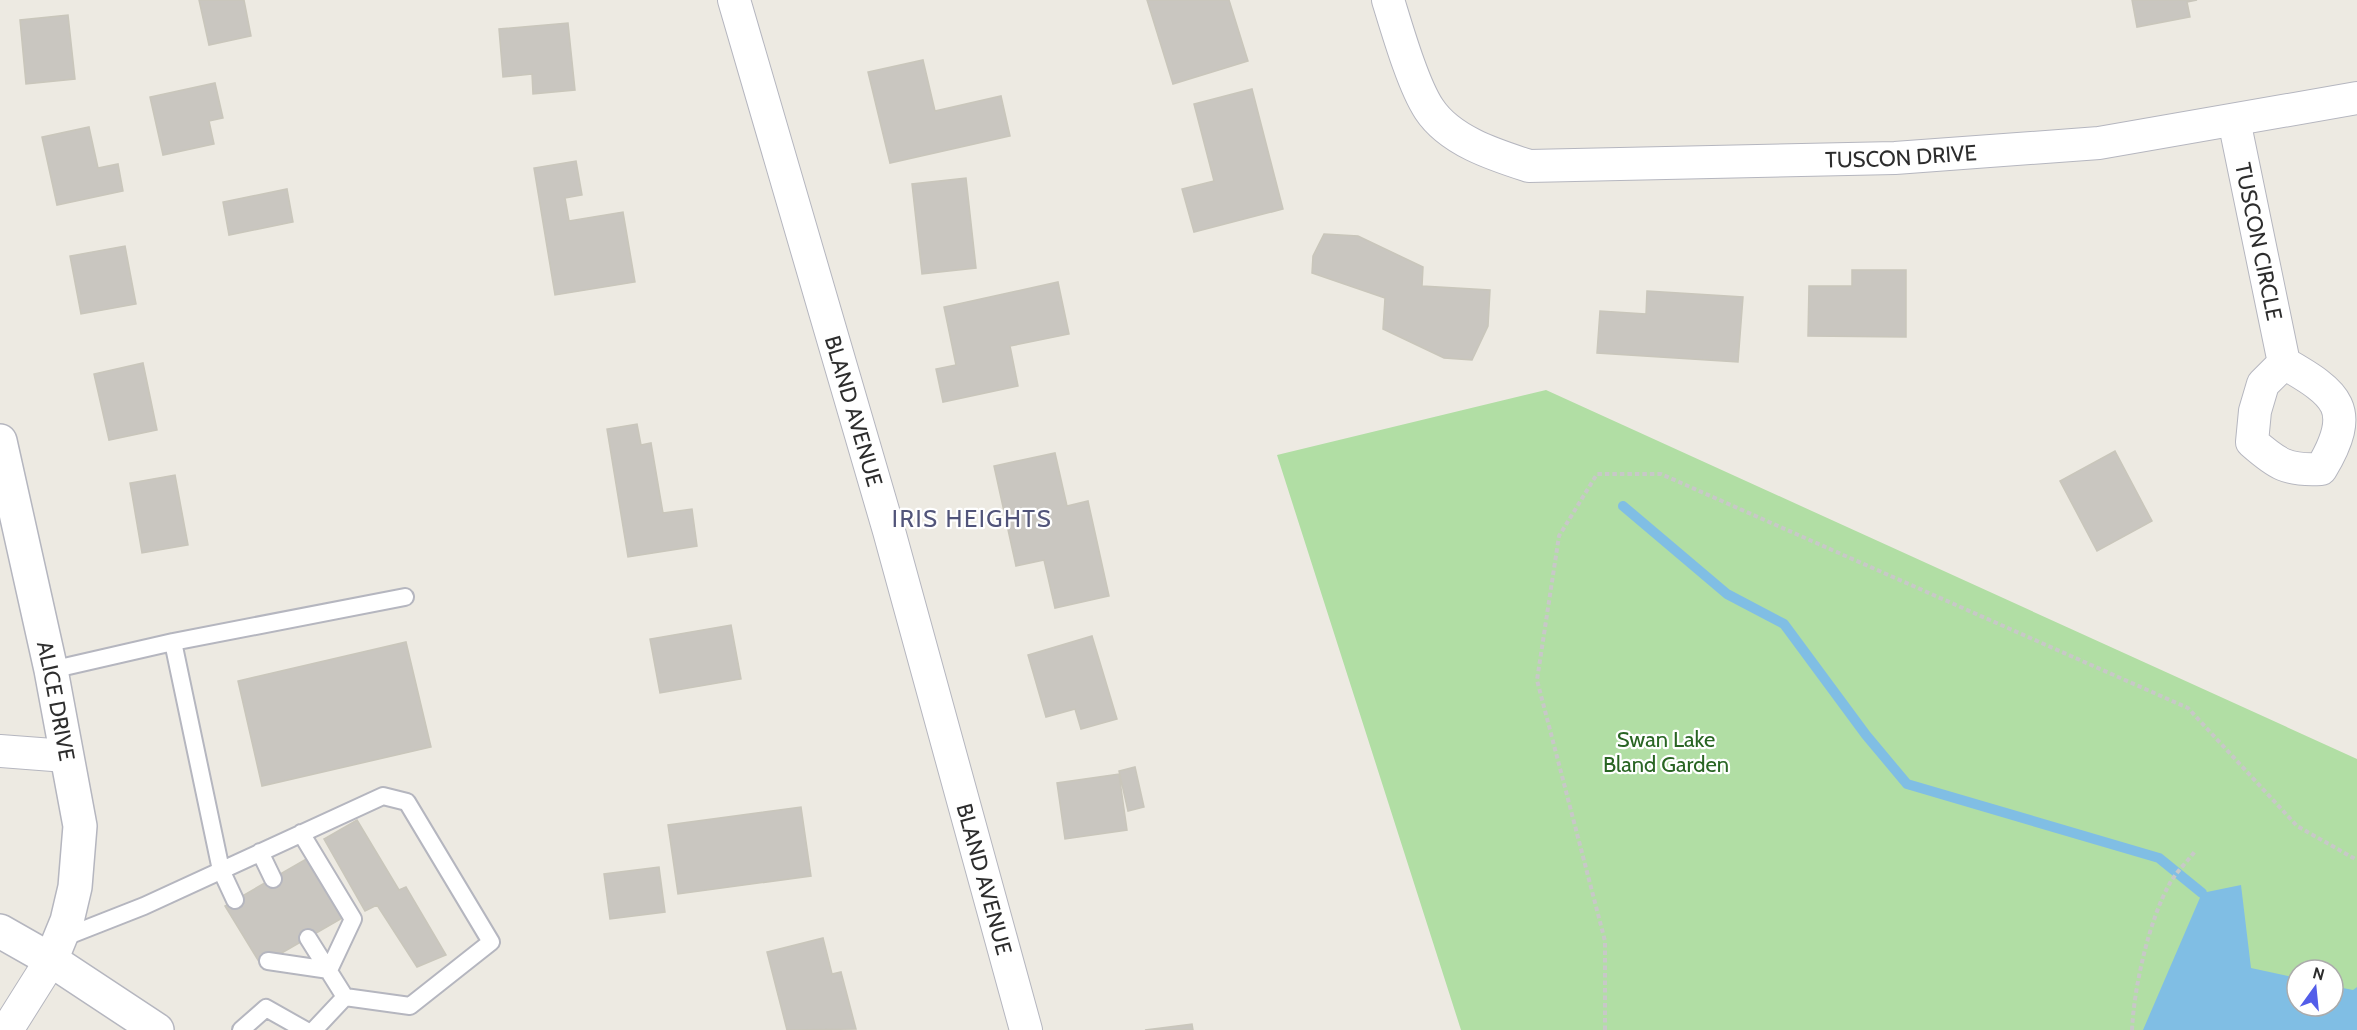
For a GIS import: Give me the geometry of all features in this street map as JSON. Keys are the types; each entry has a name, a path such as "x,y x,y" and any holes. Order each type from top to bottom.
{"main road":[{"name":"ALICE DRIVE","path":"0,441 51,670 80,826 75,887 67,921 55,950"},
{"path":"0,931 55,950 157,1030"}],"street":[{"name":"BLAND AVENUE","path":"734,0 890,531 1026,1030"},
{"name":"TUSCON DRIVE","path":"1388,0 1429,110 1450,129 1485,152 1528,166 1906,157 2099,143 2357,99"},
{"name":"TUSCON CIRCLE","path":"2234,120 2284,363"},
{"path":"0,751 66,756"},
{"path":"7,1030 55,950"}],"lane":[{"path":"51,670 173,642 405,597"},
{"path":"173,642 221,870 235,900"},
{"path":"55,950 301,832 383,796 407,802 491,942 410,1006 345,997"},
{"path":"301,832 353,919 329,970"},
{"path":"260,852 273,879"},
{"path":"308,938 345,997"},
{"path":"268,961 329,970"},
{"path":"314,1030 345,997"},
{"path":"241,1030 266,1008 305,1030"}],"path":[{"path":"1605,1030 1605,941 1537,680 1559,536 1597,474 1661,474 2188,708 2297,826 2357,860"},
{"path":"2132,1030 2133,1005 2148,938 2170,882 2196,850"}],"green space":[{"name":"Swan Lake Bland Garden","path":"1546,390 2357,759 2357,1030 1461,1030 1277,455"}],"water":[{"path":"2241,885 2251,968 2285,975 2285,1018 2345,1018 2345,988 2353,990 2357,987 2357,1030 2143,1030 2202,893"}],"building":[{"path":"199,0 244,0 251,36 209,45"},
{"path":"1147,0 1229,0 1248,61 1173,84"},
{"path":"2132,0 2197,0 2187,2 2190,17 2137,27"},
{"path":"68,15 75,79 26,84 20,20"},
{"path":"568,23 575,90 533,94 532,74 503,77 499,29"},
{"path":"923,60 935,111 1001,96 1010,136 890,163 868,72"},
{"path":"215,83 223,118 209,121 214,144 163,155 150,97"},
{"path":"1252,89 1283,209 1194,232 1182,189 1214,181 1194,104"},
{"path":"89,127 98,168 118,164 123,191 57,205 42,137"},
{"path":"576,161 582,195 565,198 569,221 623,212 635,282 555,295 534,168"},
{"path":"966,178 976,268 922,274 912,184"},
{"path":"287,189 293,222 229,235 223,202"},
{"path":"1324,234 1358,236 1423,267 1422,286 1490,290 1488,326 1472,360 1444,358 1383,329 1385,298 1312,273 1313,256"},
{"path":"125,246 136,304 81,314 70,256"},
{"path":"1852,270 1906,270 1906,337 1808,336 1809,286 1852,286"},
{"path":"1058,282 1069,334 1010,346 1018,386 943,402 936,369 956,365 944,307"},
{"path":"1647,291 1743,297 1738,362 1597,353 1600,311 1646,314"},
{"path":"143,363 157,430 109,440 94,374"},
{"path":"637,424 641,445 651,443 663,513 692,509 697,546 628,557 607,429"},
{"path":"2115,451 2152,521 2097,551 2060,481"},
{"path":"1055,453 1067,506 1088,501 1109,596 1055,608 1044,560 1016,566 994,466"},
{"path":"175,475 188,545 142,553 130,483"},
{"path":"731,625 741,679 660,693 650,639"},
{"path":"1092,636 1117,719 1081,729 1075,709 1046,717 1028,655"},
{"path":"406,642 431,747 262,786 238,681"},
{"path":"1135,767 1144,807 1128,811 1119,771"},
{"path":"1119,774 1127,830 1065,839 1057,783"},
{"path":"801,807 811,876 678,894 668,825"},
{"path":"357,820 399,890 406,887 446,955 417,967 377,905 365,911 324,839"},
{"path":"308,858 344,917 261,965 225,906"},
{"path":"659,867 665,912 610,919 604,874"},
{"path":"823,938 832,974 841,972 856,1029 787,1030 767,952"},
{"path":"1192,1024 1193,1030 1145,1030"}],"waterway":[{"path":"1623,506 1727,594 1784,624 1866,735 1907,784 2159,858 2202,893"}],"district":[{"name":"IRIS HEIGHTS","path":"972,518"}]}
